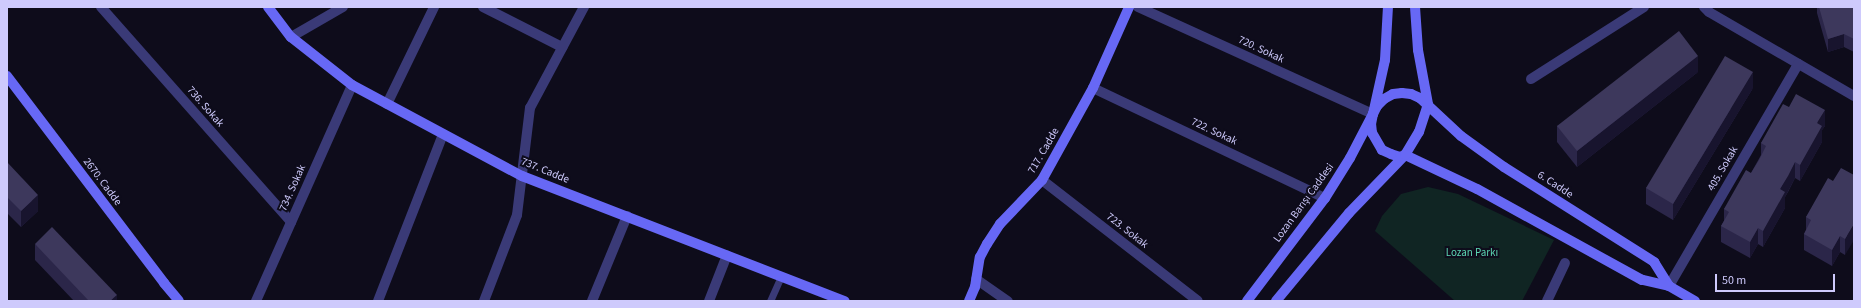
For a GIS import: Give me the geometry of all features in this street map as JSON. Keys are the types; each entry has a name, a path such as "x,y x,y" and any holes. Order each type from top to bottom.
{"main road":[{"name":"737. Cadde","path":"268,7 292,37 352,85 522,176 845,301"},
{"name":"717. Cadde","path":"970,300 980,258 987,244 1000,224 1042,180 1093,88 1129,7"},
{"name":"Lozan Barışı Caddesi","path":"1388,7 1384,60 1373,114 1372,133 1382,150 1400,156 1405,155"},
{"path":"1276,301 1349,213 1405,155 1419,132 1428,104 1418,50 1415,7"},
{"name":"2670. Cadde","path":"7,76 179,301"},
{"name":"Lozan Barışı Caddesi","path":"1247,301 1325,198 1350,158 1377,106 1384,99 1393,94 1412,94 1428,104"},
{"name":"6. Cadde","path":"1428,104 1461,136 1486,154 1654,262 1669,286"},
{"name":"6. Cadde","path":"1405,155 1477,189 1642,280 1669,286 1695,301"}],"street":[{"name":"736. Sokak","path":"101,7 291,222"},
{"path":"292,37 343,7"},
{"path":"387,104 434,7"},
{"path":"484,7 562,47"},
{"path":"484,301 517,215 530,108 584,7"},
{"name":"720. Sokak","path":"1138,7 1373,114"},
{"path":"1531,79 1644,7"},
{"path":"1704,7 1709,12 1854,96"},
{"name":"405. Sokak","path":"1669,286 1798,64"},
{"name":"734. Sokak","path":"256,301 352,85"},
{"name":"722. Sokak","path":"1093,88 1325,198"},
{"path":"378,301 443,134"},
{"name":"723. Sokak","path":"1042,180 1198,301"},
{"path":"592,301 627,216"},
{"path":"709,301 727,255"},
{"path":"1547,301 1565,262"},
{"path":"976,279 1008,301"}],"lane":[{"path":"770,301 781,276"}],"green space":[{"name":"Lozan Parkı","path":"1428,187 1458,194 1554,240 1522,301 1455,301 1375,231 1382,216 1401,194"}],"building":[{"path":"1819,7 1854,7 1854,39 1844,34 1828,39"},
{"path":"1679,31 1698,56 1577,151 1557,126"},
{"path":"1725,56 1753,72 1673,204 1646,188"},
{"path":"1796,94 1825,110 1817,123 1822,126 1800,165 1795,162 1780,189 1785,192 1763,231 1758,228 1750,242 1721,226 1729,212 1724,209 1746,170 1751,173 1759,160 1766,146 1761,143 1783,104 1789,107"},
{"path":"7,162 38,195 21,211 7,197"},
{"path":"1841,168 1854,175 1854,224 1845,239 1840,236 1832,250 1804,234 1811,220 1806,217 1828,178 1833,181"},
{"path":"52,227 117,295 110,301 89,301 35,244"}]}
